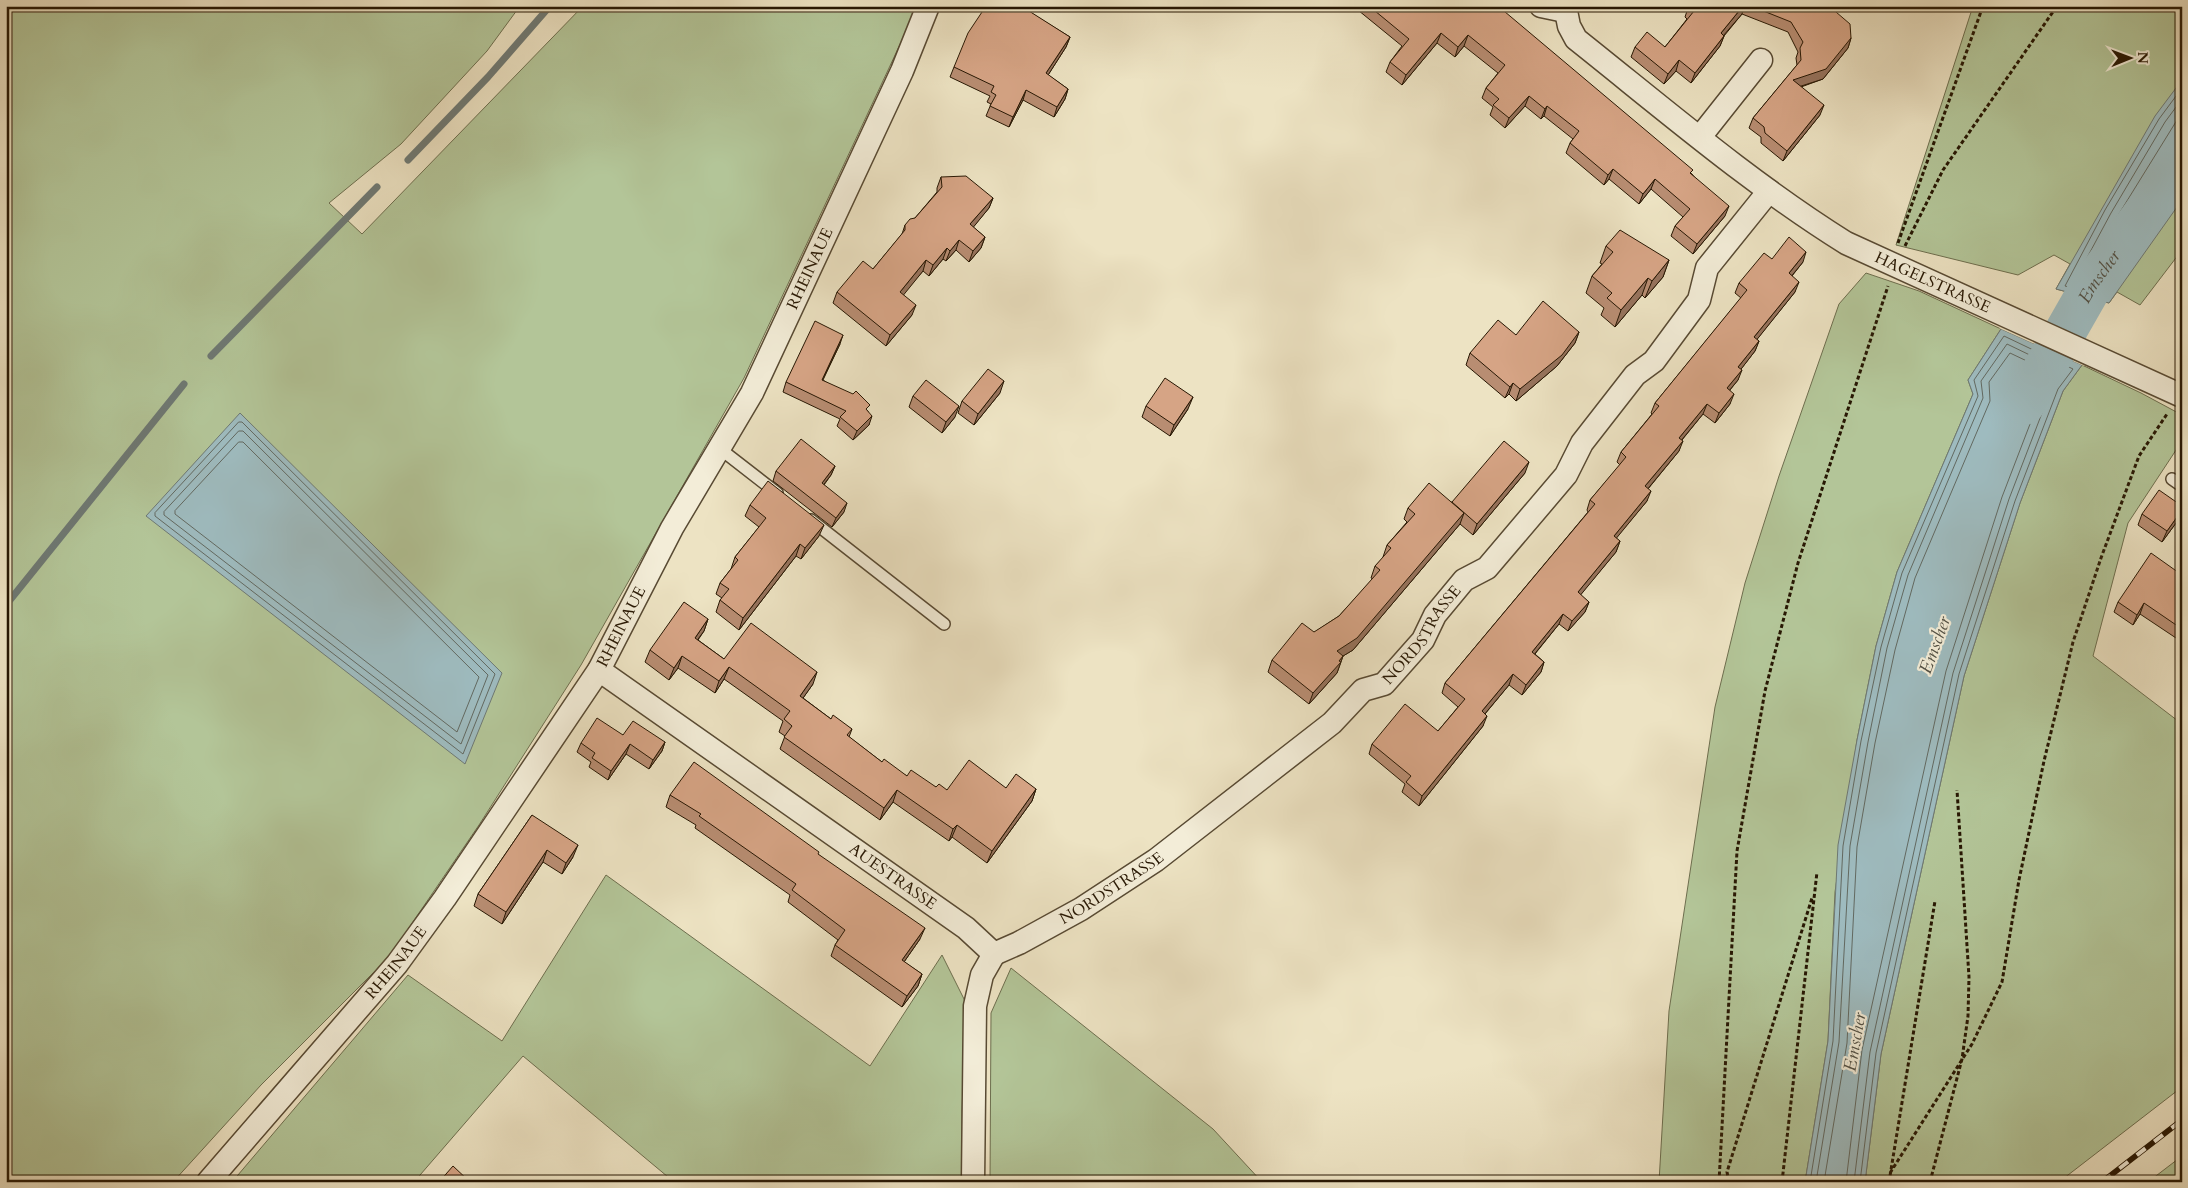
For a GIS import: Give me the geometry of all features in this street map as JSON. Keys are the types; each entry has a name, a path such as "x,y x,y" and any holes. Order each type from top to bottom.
{"street":[{"name":"RHEINAUE","path":"208,1182 397,964 445,898 599,670 672,528 752,393 902,71 928,6"},
{"name":"HAGELSTRASSE","path":"1541,6 1565,9 1569,26 1576,39 1768,191 1846,242 2182,396"},
{"path":"1700,137 1761,60"},
{"name":"NORDSTRASSE","path":"994,954 1019,943 1081,909 1156,860 1332,723 1363,690 1384,684 1423,640 1435,615 1464,580 1487,568 1566,475 1582,443 1635,375 1654,361 1699,300 1707,268 1768,191"},
{"name":"AUESTRASSE","path":"599,670 966,928 994,954"},
{"path":"973,1182 975,1006 982,975 994,954"}],"lane":[{"path":"719,448 785,499"},
{"path":"2172,479 2182,486"},
{"path":"800,511 944,624"}],"path":[{"path":"1719,1182 1738,850 1765,692 1798,563 1893,263 1983,6"},
{"path":"1893,263 1943,170 2056,6"},
{"path":"1890,1173 1972,1044 2002,982 2023,862 2044,761 2073,642 2100,558 2139,456 2168,413"},
{"path":"1930,1182 1962,1060 1968,1016 1968,977 1957,790"},
{"path":"1782,1182 1817,872"},
{"path":"1729,1182 1727,1172 1815,891"},
{"path":"1889,1182 1935,901"},
{"path":"1720,1171 1727,1172"}],"green space":[{"path":"6,6 520,6 487,51 401,144 329,203 362,234 583,6 918,6 744,378 581,665 479,825 389,957 261,1085 173,1182 6,1182"},
{"path":"1973,6 2182,6 2182,250 2140,305 2117,292 2109,303 2056,289 2070,264 2054,255 2018,275 1896,245"},
{"path":"1866,273 1919,291 2001,329 1968,380 1973,394 1897,572 1876,646 1857,740 1835,892 1828,1041 1805,1182 1659,1182 1669,1011 1715,707 1745,583 1779,476 1839,304"},
{"path":"2082,365 2182,415 2182,441 2128,523 2093,656 2182,724 2182,1087 2059,1182 1865,1182 1881,1054 1964,676 2020,503 2063,391"},
{"path":"606,875 870,1066 942,955 966,1003 962,1111 962,1182 674,1182 523,1056 414,1182 232,1182 408,975 502,1041"},
{"path":"1011,968 1213,1129 1262,1182 990,1182 991,1013"},
{"path":"2182,1156 2182,1182 2148,1182"}],"water":[{"path":"2182,80 2182,200 2109,303 2056,289 2155,116"},
{"path":"2001,329 2082,365 2063,391 2020,503 1964,676 1881,1054 1865,1182 1805,1182 1828,1041 1838,845 1876,646 1897,572 1973,394 1968,380"},
{"path":"240,413 502,673 465,764 146,516"}],"pier":[{"path":"2002,326 2083,363 2084,366 1999,328"}],"building":[{"path":"986,6 1032,6 1029,11 1070,37 1046,73 1068,89 1057,107 1026,90 1013,117 990,106 996,95 991,92 994,86 954,67 968,33"},
{"path":"1369,6 1448,6 1448,9 1450,6 1498,6 1693,170 1690,173 1729,206 1697,244 1675,226 1690,209 1655,179 1643,194 1613,169 1608,175 1570,143 1579,131 1547,106 1545,109 1529,96 1509,118 1493,105 1499,99 1486,88 1505,65 1468,35 1458,47 1441,33 1406,75 1390,62 1409,39"},
{"path":"1689,6 1743,6 1721,33 1724,36 1695,73 1679,60 1668,74 1635,47 1647,32 1665,47 1694,11"},
{"path":"1751,6 1829,6 1850,24 1851,38 1826,69 1793,80 1824,105 1787,151 1765,133 1764,127 1753,118 1801,60 1800,48 1803,42 1791,22"},
{"path":"966,176 993,198 970,224 985,237 973,251 959,240 950,251 947,248 933,265 926,260 900,292 916,305 890,335 837,292 863,261 873,269 905,230 905,225 910,219 915,218 942,187 941,177"},
{"path":"1620,230 1669,260 1652,281 1648,278 1621,310 1607,298 1612,293 1592,276 1613,252 1606,246"},
{"path":"1789,237 1806,252 1789,273 1799,282 1754,337 1759,341 1738,367 1742,370 1727,388 1734,394 1719,413 1707,404 1679,438 1683,441 1645,486 1651,491 1614,536 1620,541 1578,592 1589,602 1572,621 1563,614 1532,652 1544,662 1526,685 1513,674 1482,711 1487,716 1422,796 1406,782 1411,776 1372,744 1405,704 1438,731 1465,699 1445,683 1595,504 1590,500 1626,457 1621,452 1659,406 1655,403 1747,290 1739,283 1764,253 1772,259"},
{"path":"1543,301 1579,332 1562,355 1520,389 1513,383 1510,387 1470,353 1498,320 1516,335"},
{"path":"815,321 843,335 822,380 853,394 856,391 870,405 866,409 872,416 857,431 840,417 846,411 786,382"},
{"path":"988,369 1004,381 978,414 962,401"},
{"path":"1165,378 1193,397 1174,425 1146,406"},
{"path":"926,380 959,406 946,422 913,396"},
{"path":"801,439 835,466 822,483 847,503 836,518 776,471"},
{"path":"1504,441 1529,462 1477,524 1452,502"},
{"path":"768,481 824,525 805,548 800,544 743,618 720,600 729,589 720,583 738,560 735,557 766,518 750,505"},
{"path":"1429,483 1464,513 1357,638 1337,651 1343,656 1339,661 1341,662 1313,693 1272,660 1302,623 1314,632 1339,616 1380,570 1375,566 1391,548 1387,545 1415,514 1408,508"},
{"path":"2159,490 2182,506 2182,510 2167,531 2142,514"},
{"path":"2151,553 2182,575 2182,629 2144,603 2137,615 2118,602"},
{"path":"684,602 708,619 695,638 724,659 751,623 817,672 800,696 831,719 833,715 852,729 847,735 882,762 884,759 907,776 911,770 936,787 939,784 947,790 969,760 1006,788 1016,774 1036,789 992,851 957,825 953,829 897,790 884,808 784,737 792,726 784,719 790,711 729,667 719,681 682,656 674,668 650,650"},
{"path":"597,718 623,735 633,721 665,742 653,760 630,744 611,771 592,758 595,753 581,743"},
{"path":"694,762 819,852 818,854 925,928 902,960 922,974 907,996 835,945 845,930 792,890 796,884 699,816 701,814 670,795"},
{"path":"532,815 578,845 566,863 547,850 506,912 478,894"},
{"path":"453,1166 470,1182 439,1182"}],"waterway":[{"path":"408,160 488,77 550,6"},
{"name":"Emscher","path":"2024,404 2092,285 2182,162"},
{"path":"211,356 377,187"},
{"path":"6,605 184,384"}],"railway":[{"path":"2102,1182 2182,1120"}]}
